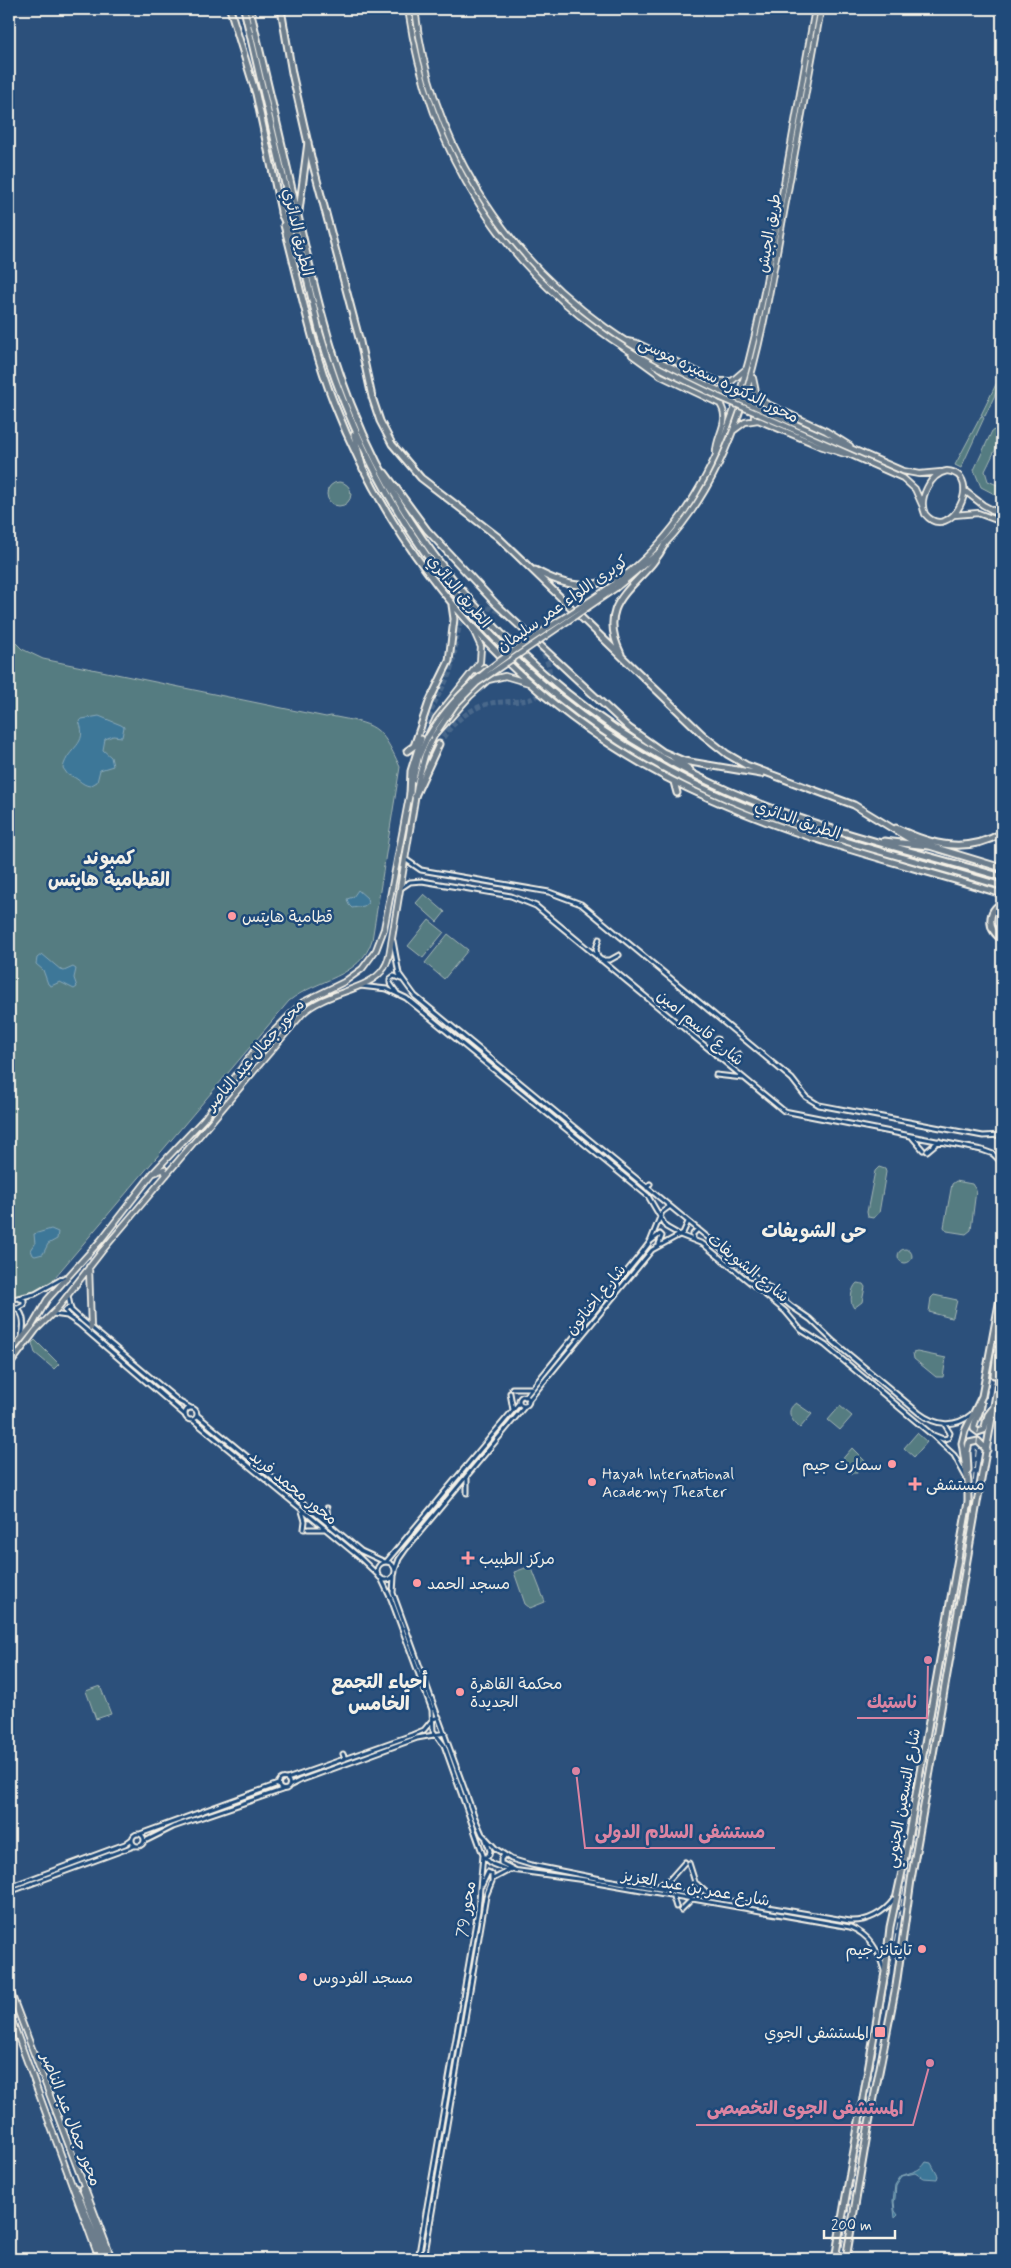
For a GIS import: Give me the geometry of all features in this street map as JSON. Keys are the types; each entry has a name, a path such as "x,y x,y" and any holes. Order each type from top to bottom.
{"highway":[{"name":"الطريق الدائري","path":"230,9 256,94 316,354 334,403 363,469 404,542 451,603 472,627 529,683 571,717 612,746 674,782 727,806 812,838 1002,894"},
{"name":"الطريق الدائري","path":"244,9 302,260 327,357 351,420 374,470 398,514 447,585 479,623 515,660 586,718 669,771 746,807 814,830 1002,886"},
{"name":"الطريق الدائري","path":"250,9 318,302 336,363 358,422 382,469 408,515 443,567 471,602 504,637 544,674 595,715 638,744 694,774 774,808 1002,878"},
{"name":"الطريق الدائري","path":"281,9 292,73 308,142 372,397 385,431 400,455 421,478 483,525 715,744 740,762 767,774 846,802 909,839 1002,868"},
{"path":"298,216 308,142"},
{"path":"282,213 302,260"},
{"path":"351,420 363,469"},
{"path":"382,469 433,537 517,626 624,724 673,757 694,774"},
{"path":"993,511 1002,519"},
{"path":"622,656 613,631 615,608 621,598 654,564 665,544"},
{"path":"527,565 556,580 580,586 601,584 629,573"},
{"path":"408,751 414,746 427,705 449,661 454,619 451,603"},
{"path":"413,795 411,771 421,739"},
{"path":"413,795 439,744"},
{"path":"673,757 695,764 767,774"},
{"path":"674,782 677,793"},
{"path":"886,824 922,840 948,846 975,844 1002,832"},
{"path":"880,842 894,841 928,846"},
{"path":"1002,903 995,908 990,917 995,934 1002,939"},
{"name":"شارع التسعين الجنوبي","path":"835,2259 852,2146 885,1972 890,1927 898,1894 968,1502 968,1482 962,1443 965,1431 980,1402 1002,1286"},
{"path":"994,1374 1002,1319"},
{"name":"شارع التسعين الجنوبي","path":"846,2259 869,2123 906,1930 911,1880 930,1794 937,1740 964,1596 1002,1360"},
{"path":"980,1402 980,1411 974,1425 974,1429 978,1432 984,1430 989,1412 994,1406"},
{"path":"967,1475 969,1443 978,1441 987,1450"},
{"path":"950,1556 958,1558"},
{"path":"928,1727 932,1730 939,1728"},
{"path":"926,1740 930,1738 937,1740"},
{"path":"911,1880 917,1880"},
{"path":"837,2247 841,2250 848,2248"}],"main road":[{"name":"محور الدكتوره سميره موسى","path":"408,9 419,68 433,112 453,160 480,206 514,252 559,299 627,349 664,370 852,452 906,480 917,492 922,507"},
{"name":"محور الدكتوره سميره موسى","path":"414,9 425,67 436,103 455,150 482,198 511,239 544,276 585,313 666,365 720,394"},
{"name":"طريق الجيش","path":"718,457 748,366 775,236 815,9"},
{"name":"طريق الجيش","path":"718,457 732,432 752,374 765,319 821,9"},
{"path":"626,341 637,342 717,381 726,382 740,376 748,366"},
{"path":"627,349 644,365 661,376 720,404 725,418 716,447 718,457"},
{"path":"752,374 755,390 761,400 826,431 852,452"},
{"path":"720,404 727,393 726,382"},
{"path":"754,420 754,408 761,400"},
{"path":"732,432 742,423 754,420 763,421 828,449 852,452"},
{"name":"محور الدكتوره سميره موسى","path":"852,452 907,472 923,474 942,472"},
{"name":"كوبرى اللواء عمر سليمان","path":"431,736 455,705 477,683 646,564 694,508 718,457"},
{"name":"كوبرى اللواء عمر سليمان","path":"615,586 661,542 684,515 718,457"},
{"path":"942,472 952,472 959,476 964,484 965,491 954,515 947,521 936,522 926,516 922,507 923,498 931,482 942,472"},
{"path":"965,491 993,511"},
{"path":"954,515 978,512 1002,519"},
{"name":"محور جمال عبد الناصر","path":"9,1354 47,1300 129,1206 153,1173 204,1118 254,1051 303,1002 350,978 366,964 376,950 384,929 413,795 439,712 478,665 481,653 480,644 472,627"},
{"path":"472,673 482,668 487,668 490,674 485,682"},
{"path":"485,682 496,677 505,676 529,683"},
{"name":"محور جمال عبد الناصر","path":"431,736 485,682"},
{"name":"محور جمال عبد الناصر","path":"9,1366 36,1330 53,1314 89,1267 264,1058 310,1006 329,996 359,986 374,978 384,968 392,938 406,859 413,795"},
{"name":"شارع قاسم امين","path":"406,859 421,870 549,892 581,904 792,1079 806,1097 818,1105 987,1137 1002,1135"},
{"name":"شارع قاسم امين","path":"401,888 410,882 419,881 521,899 551,917 780,1109 791,1113 985,1151 1002,1163"},
{"name":"شارع الشويفات","path":"392,938 396,962 402,979 415,996 790,1306 810,1319 834,1342 919,1413 928,1419 944,1424"},
{"path":"599,939 596,949 599,959 610,960 619,955"},
{"path":"397,993 390,984 390,980 394,976 402,979"},
{"name":"شارع الشويفات","path":"359,986 382,988 406,998 640,1190 651,1200 666,1227 703,1244 785,1312 801,1330 825,1345 932,1434 954,1455 968,1482"},
{"path":"717,1039 717,1057 732,1058 739,1054"},
{"path":"254,1051 256,1057 264,1058"},
{"path":"246,1063 252,1062 256,1068"},
{"path":"716,1075 743,1078"},
{"path":"533,1094 536,1090"},
{"path":"912,1136 925,1151 939,1141"},
{"path":"600,1149 603,1146"},
{"path":"153,1173 164,1170 165,1176"},
{"path":"647,1188 650,1184"},
{"name":"شارع اخناتون","path":"519,1403 520,1398 531,1388 650,1242 663,1210 670,1207"},
{"path":"680,1235 687,1228 688,1222"},
{"path":"692,1240 693,1234 698,1230"},
{"path":"650,1242 660,1234 662,1236 659,1245"},
{"name":"شارع اخناتون","path":"525,1406 644,1259 659,1245 680,1235"},
{"path":"729,1255 732,1251"},
{"path":"89,1267 91,1328"},
{"path":"9,1300 41,1292 76,1269"},
{"path":"68,1294 71,1310 180,1402 196,1411 197,1416 193,1420 188,1420 185,1414 71,1319 65,1312 67,1309 71,1310"},
{"path":"11,1311 24,1304 24,1300 19,1299"},
{"path":"9,1305 16,1308 24,1319 22,1338"},
{"path":"53,1314 63,1315 71,1319"},
{"path":"512,1388 531,1388"},
{"path":"510,1393 513,1410"},
{"path":"524,1396 528,1401"},
{"path":"394,1576 388,1580 379,1576 378,1568 393,1553 519,1403 525,1406 399,1558 394,1576 393,1593 475,1818 490,1851 489,1855 484,1856"},
{"path":"185,1414 190,1408"},
{"path":"932,1434 943,1439 948,1438 950,1433 944,1424 960,1422 976,1411"},
{"name":"محور محمد فريد","path":"197,1416 361,1551 385,1562"},
{"name":"محور محمد فريد","path":"193,1420 357,1555 379,1576"},
{"path":"467,1475 467,1493"},
{"path":"326,1508 328,1523"},
{"path":"302,1510 306,1529 325,1529"},
{"path":"357,1555 361,1551"},
{"path":"393,1553 396,1558 399,1558"},
{"path":"385,1562 392,1564 395,1570"},
{"name":"محور 79","path":"379,1576 391,1599 423,1686 433,1719 432,1729 444,1745 484,1856 482,1886 418,2259"},
{"path":"9,1887 125,1844 134,1835 278,1784 281,1780 363,1753 424,1730 433,1719 439,1717"},
{"path":"424,1730 426,1736"},
{"path":"9,1892 106,1859 134,1846 141,1846 145,1841 174,1829 286,1790 289,1786 314,1775 426,1736 437,1736 445,1733"},
{"path":"361,1747 363,1753"},
{"path":"349,1752 351,1757"},
{"path":"343,1754 345,1759"},
{"path":"287,1779 289,1786"},
{"path":"278,1784 282,1790"},
{"path":"140,1834 145,1841"},
{"name":"شارع عمر بن عبد العزيز","path":"485,1837 504,1855 531,1865 653,1888 857,1921"},
{"path":"132,1839 134,1846"},
{"path":"125,1844 127,1849"},
{"path":"504,1855 500,1859 501,1862 514,1870"},
{"name":"شارع عمر بن عبد العزيز","path":"484,1856 496,1867 841,1925 857,1930 876,1948 885,1972"},
{"path":"653,1888 670,1879 687,1863 697,1885 705,1893 715,1898"},
{"name":"محور 79","path":"424,2259 486,1896 492,1881 499,1874 514,1870"},
{"path":"482,1886 489,1872 492,1874 492,1881"},
{"path":"633,1889 634,1884"},
{"path":"857,1930 861,1926 857,1921 866,1919 883,1910 898,1894"},
{"path":"673,1896 676,1908"},
{"path":"681,1910 692,1900"},
{"name":"محور جمال عبد الناصر","path":"9,1988 112,2259"},
{"name":"محور جمال عبد الناصر","path":"9,2012 99,2259"},
{"path":"457,2030 461,2032 463,2029"},
{"path":"455,2040 458,2037 461,2040"},
{"path":"55,2113 60,2112"},
{"path":"82,2182 84,2197 108,2259"},
{"path":"71,2184 80,2198 104,2259"},
{"path":"430,2192 435,2193"},
{"path":"428,2200 432,2199 434,2201"}],"green space":[{"path":"1001,374 1002,380 985,416 981,415"},
{"path":"981,416 984,418 961,468 955,465"},
{"path":"1002,429 1002,441 1000,440 985,471 988,481 1002,487 1002,498 981,487 974,470 992,431"},
{"path":"339,482 348,485 351,494 348,503 339,506 330,503 327,494 330,485"},
{"path":"9,636 22,649 43,659 367,724 381,734 400,767 372,940 366,953 348,970 289,1001 50,1283 36,1292 9,1297"},
{"path":"424,894 445,912 437,922 416,903"},
{"path":"429,920 444,932 423,958 408,946"},
{"path":"448,934 468,950 444,979 425,963"},
{"path":"879,1167 885,1169 886,1172 879,1213 873,1218 868,1217 867,1212 875,1171"},
{"path":"956,1181 972,1184 976,1190 971,1230 966,1234 947,1231 944,1227 952,1184"},
{"path":"902,1249 908,1249 912,1256 908,1263 902,1263 898,1259 898,1253"},
{"path":"857,1283 863,1284 865,1287 862,1302 854,1308 851,1296 853,1288"},
{"path":"934,1295 957,1300 953,1317 929,1312 931,1298"},
{"path":"35,1340 59,1364 54,1369 35,1353 32,1343"},
{"path":"917,1352 946,1358 943,1377 936,1377 914,1359 913,1353"},
{"path":"796,1403 812,1414 800,1428 792,1419 790,1413 790,1409"},
{"path":"840,1406 852,1416 840,1430 828,1420"},
{"path":"917,1433 927,1442 914,1457 904,1448"},
{"path":"852,1448 866,1462 857,1473 851,1473 839,1463"},
{"path":"531,1566 545,1602 530,1608 525,1604 514,1572"},
{"path":"100,1686 111,1714 96,1719 86,1691"}],"water":[{"path":"99,716 124,727 122,737 113,736 105,739 103,750 111,757 113,766 100,770 97,782 90,786 68,775 63,768 69,755 80,741 81,729 79,721"},
{"path":"358,890 367,898 368,903 364,906 352,908 347,899 353,897"},
{"path":"42,954 61,970 64,971 73,967 76,969 74,978 77,987 74,989 60,982 51,986 48,984 43,970 36,964 37,958"},
{"path":"51,1229 58,1232 57,1239 48,1244 43,1254 33,1255 31,1250 35,1244 34,1234"},
{"path":"926,2162 931,2163 938,2176 937,2179 923,2178 915,2173 902,2176 896,2186 894,2202 895,2211 898,2215 895,2218 893,2201 895,2185 901,2176 918,2170"}],"tunnel":[{"path":"421,739 434,705 450,672 461,622 467,613 475,608 488,608 506,614"},
{"path":"439,744 447,732 474,709 493,703 527,700 542,692 548,682 549,670 546,659 537,644"},
{"path":"994,1375 994,1389 1002,1400"}],"railway":[{"path":"882,2013 971,1505 978,1432 985,1406 1002,1299"},
{"path":"840,2259 876,2050"}],"place":[{"name":"قطامية هايتس","path":"232,916"},
{"name":"سمارت جيم","path":"892,1464"},
{"name":"Hayah International Academy Theater","path":"592,1482"},
{"name":"مستشفى","path":"915,1484"},
{"name":"مركز الطبيب","path":"468,1558"},
{"name":"مسجد الحمد","path":"417,1583"},
{"name":"ناستيك","path":"928,1660"},
{"name":"محكمة القاهرة الجديدة","path":"460,1692"},
{"name":"مستشفى السلام الدولى","path":"576,1771"},
{"name":"تايتانز جيم","path":"922,1949"},
{"name":"مسجد الفردوس","path":"303,1977"},
{"name":"المستشفى الجوي","path":"880,2032"},
{"name":"المستشفى الجوى التخصصى","path":"930,2063"}],"district":[{"name":"كمبوند القطامية هايتس","path":"109,868"},
{"name":"حى الشويفات","path":"814,1230"},
{"name":"أحياء التجمع الخامس","path":"379,1692"}]}
